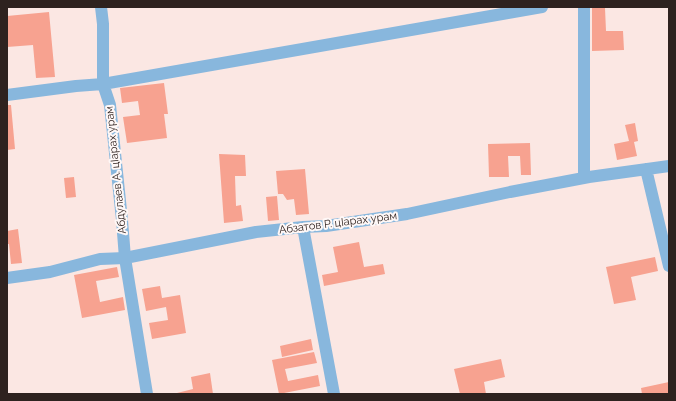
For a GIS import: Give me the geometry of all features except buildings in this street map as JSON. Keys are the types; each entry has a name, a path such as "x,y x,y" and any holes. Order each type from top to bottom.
{"street":[{"name":"Абдулаев А. цIарах урам","path":"101,7 103,24 103,84 110,105 125,258 147,394"},
{"path":"7,95 103,84 542,7"},
{"path":"584,7 584,178"},
{"name":"Абзатов Р. цIарах урам","path":"7,278 50,272 100,259 125,258 256,232 326,226 407,214 584,178 669,166"},
{"path":"646,169 669,266"},
{"path":"304,227 334,394"}]}
